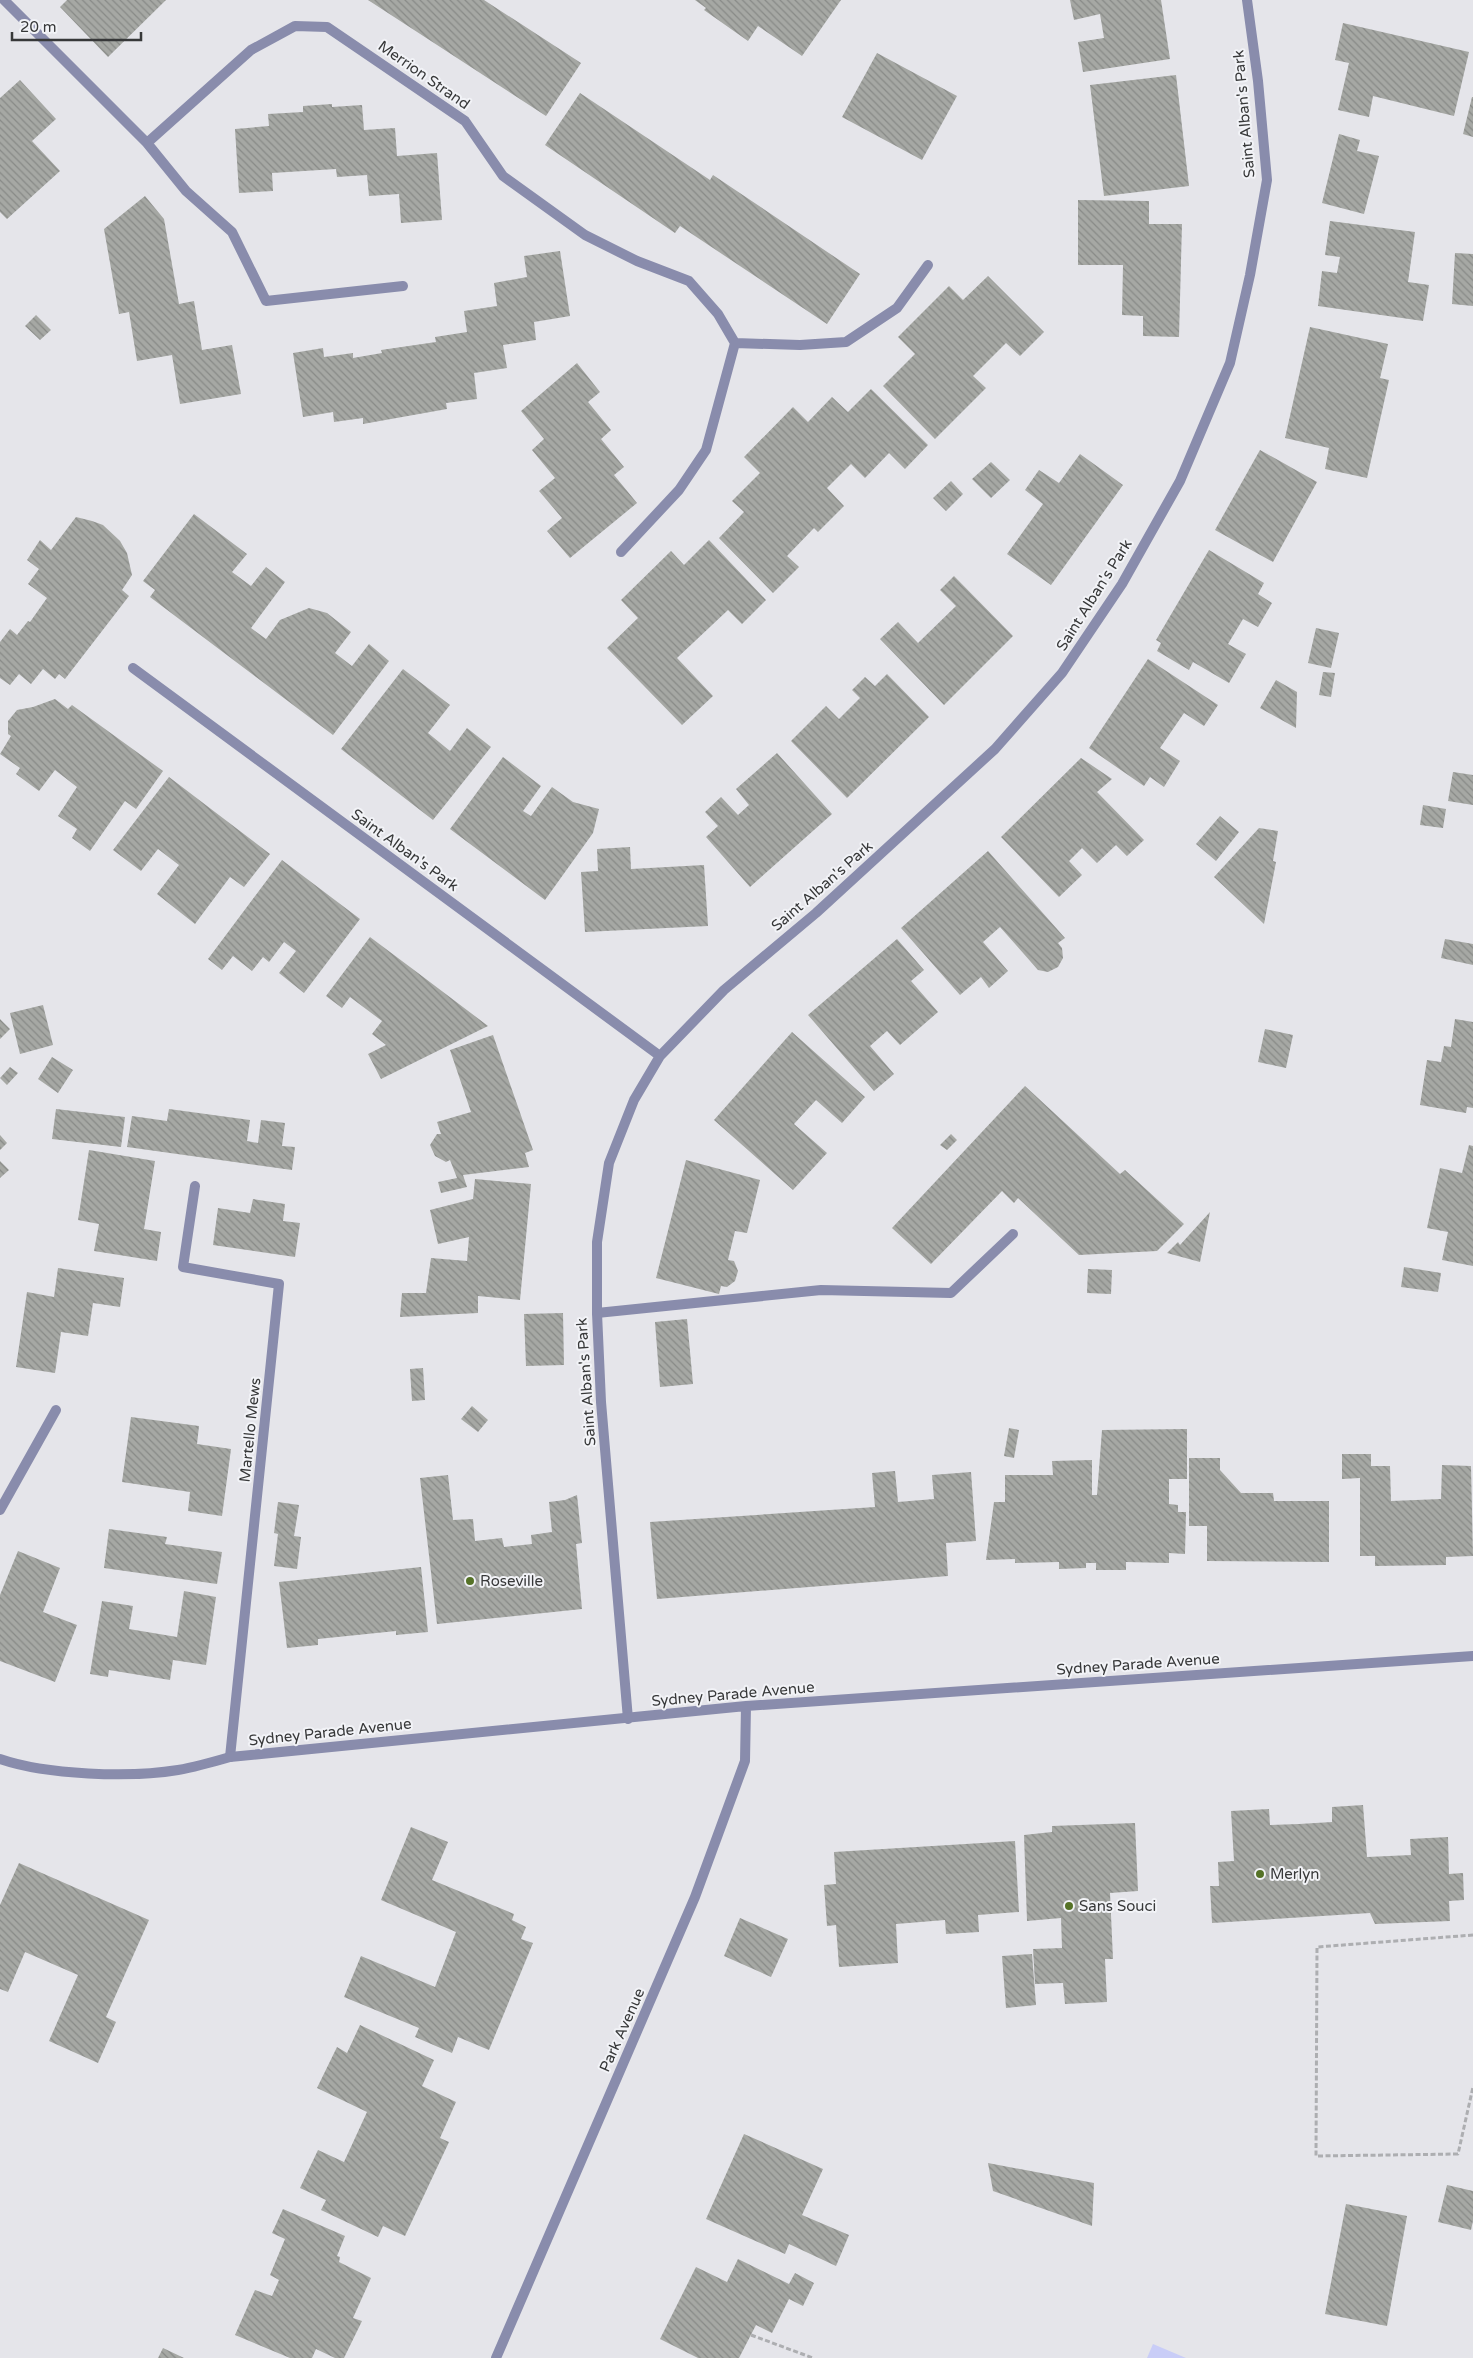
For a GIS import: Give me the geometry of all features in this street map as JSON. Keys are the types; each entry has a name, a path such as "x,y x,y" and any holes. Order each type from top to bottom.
{"street":[{"path":"4,0 147,143 186,191 232,232 266,301 402,286"},
{"name":"Saint Alban's Park","path":"628,1719 601,1402 597,1313 597,1242 609,1163 634,1100 660,1056 724,990 822,907 995,749 1062,673 1122,584 1180,481 1230,363 1250,275 1267,180 1258,81 1246,0"},
{"name":"Merrion Strand","path":"147,143 251,50 295,26 327,27 465,121 503,176 578,229 637,261 689,281 718,314 735,343"},
{"path":"621,552 679,490 706,450 735,343 800,345 846,342 897,308 928,265"},
{"name":"Saint Alban's Park","path":"133,668 660,1056"},
{"name":"Martello Mews","path":"195,1186 183,1267 279,1284 230,1757"},
{"path":"597,1313 821,1290 951,1293 1014,1234"},
{"path":"0,1510 56,1410"},
{"name":"Sydney Parade Avenue","path":"0,1760 47,1770 105,1774 177,1770 230,1757 746,1706 1473,1656"},
{"name":"Park Avenue","path":"496,2358 699,1888 745,1761 746,1706"}],"path":[{"path":"1473,1936 1317,1947 1316,2156 1458,2154 1473,2088"},
{"path":"751,2335 813,2358"}],"shaded area":[{"path":"1153,2344 1186,2358 1147,2358"}],"building":[{"path":"67,0 166,0 108,57 60,7"},
{"path":"368,0 484,0 581,63 546,116"},
{"path":"695,0 841,0 802,56 758,26 748,41 704,10 706,8"},
{"path":"1070,0 1161,0 1170,59 1083,72 1078,42 1104,38 1100,14 1074,20"},
{"path":"1343,23 1469,52 1454,116 1373,96 1369,117 1338,110 1349,63 1335,60"},
{"path":"877,53 957,96 922,160 842,117"},
{"path":"1176,75 1189,186 1104,196 1090,85"},
{"path":"20,80 56,119 32,141 60,171 7,219 0,212 0,98"},
{"path":"580,93 710,180 713,175 860,274 827,324 680,226 675,233 545,145"},
{"path":"1473,97 1473,137 1463,134"},
{"path":"332,104 332,107 362,105 364,130 395,128 397,156 437,153 442,220 401,223 399,194 369,196 367,175 337,177 336,169 272,173 273,191 239,193 235,129 269,126 268,114 303,112 303,106"},
{"path":"1339,134 1360,140 1357,151 1379,156 1364,214 1322,203"},
{"path":"145,196 164,219 179,304 194,301 202,350 232,345 241,394 180,404 172,355 137,361 129,312 119,314 104,229"},
{"path":"1078,200 1149,201 1149,224 1182,224 1179,337 1143,336 1143,316 1122,315 1123,265 1078,265"},
{"path":"1330,221 1415,232 1408,282 1429,285 1423,321 1318,306 1322,271 1337,273 1340,257 1325,255"},
{"path":"560,251 570,316 534,322 536,340 503,345 507,368 474,373 477,399 446,403 447,409 363,424 363,418 334,422 333,412 303,417 293,353 323,348 324,357 353,353 353,358 382,353 381,350 436,342 435,337 467,332 464,311 497,306 494,283 527,277 524,256"},
{"path":"1455,253 1473,254 1473,306 1452,304"},
{"path":"988,276 1044,332 1020,356 1006,343 973,376 986,388 935,439 883,386 915,354 898,337 949,286 963,300"},
{"path":"36,315 51,330 40,340 25,326"},
{"path":"1310,327 1388,344 1380,378 1389,380 1367,478 1325,469 1329,448 1285,438"},
{"path":"577,363 600,392 588,402 611,430 601,439 624,467 614,475 637,503 570,558 547,531 562,518 539,491 555,478 532,450 544,439 521,411"},
{"path":"871,389 928,445 905,469 889,453 865,478 851,464 827,488 844,506 818,532 814,528 787,556 799,567 773,593 719,538 744,512 732,501 760,473 744,457 793,407 808,422 832,397 848,412"},
{"path":"1260,450 1317,482 1273,562 1215,530"},
{"path":"1080,454 1123,485 1051,585 1007,554 1043,504 1025,490 1039,470 1059,483"},
{"path":"991,462 1010,480 991,498 972,479"},
{"path":"951,481 963,494 946,511 933,498"},
{"path":"194,514 247,554 232,572 251,586 266,567 285,582 251,628 266,639 280,620 309,608 327,613 351,632 335,653 352,666 369,644 389,661 333,735 150,597 155,590 143,581"},
{"path":"76,517 103,525 120,541 127,553 132,575 122,590 129,596 65,679 59,674 55,679 43,669 31,684 19,674 10,685 0,678 0,642 10,629 17,635 28,621 30,622 47,598 28,584 39,569 27,560 40,540 51,550"},
{"path":"709,540 766,600 742,624 728,610 677,658 713,696 682,725 607,648 638,618 621,600 671,551 684,565"},
{"path":"1209,550 1264,583 1258,594 1272,603 1258,627 1243,619 1228,644 1246,654 1229,683 1193,662 1189,670 1157,651 1161,643 1156,640"},
{"path":"954,576 1013,636 944,705 880,639 898,622 918,643 956,606 940,590"},
{"path":"1316,628 1339,633 1331,668 1308,663"},
{"path":"1148,659 1218,705 1204,726 1184,713 1160,748 1180,761 1164,787 1150,777 1144,786 1089,748"},
{"path":"403,669 450,705 428,733 450,751 467,728 491,747 433,820 341,749"},
{"path":"1323,672 1335,673 1331,697 1319,695"},
{"path":"887,674 929,717 847,798 791,741 826,706 839,719 860,698 852,690 865,677 875,686"},
{"path":"1276,680 1297,692 1296,728 1260,708"},
{"path":"55,699 68,709 72,705 163,771 136,809 125,801 90,851 72,838 77,829 58,816 77,787 55,770 39,791 16,774 20,768 0,754 11,736 8,734 8,721 17,710 33,707"},
{"path":"777,753 832,814 750,887 706,837 718,826 705,812 721,797 738,815 749,805 736,789"},
{"path":"503,757 541,786 523,811 531,816 552,787 573,802 599,809 593,833 545,900 450,829"},
{"path":"1081,758 1112,779 1097,792 1144,840 1127,856 1116,845 1097,863 1082,848 1069,861 1082,875 1059,897 1001,837"},
{"path":"1453,772 1473,775 1473,805 1448,801"},
{"path":"169,777 270,854 244,887 230,877 195,924 157,894 179,865 158,849 141,871 113,850"},
{"path":"1423,805 1446,809 1443,828 1420,825"},
{"path":"1220,816 1239,832 1216,861 1196,844"},
{"path":"1259,828 1278,831 1273,861 1276,862 1264,924 1214,877"},
{"path":"630,847 631,869 704,865 708,926 585,932 581,872 598,871 597,849"},
{"path":"988,851 1065,938 1058,943 1062,948 1063,958 1058,967 1048,972 1038,970 1000,927 983,942 1008,971 989,988 981,977 960,995 901,928"},
{"path":"282,860 360,919 304,993 279,973 296,951 284,942 269,962 263,957 252,971 233,956 222,970 208,959"},
{"path":"370,937 488,1026 381,1079 368,1054 386,1045 372,1034 382,1021 350,997 342,1008 326,996"},
{"path":"897,939 924,970 911,981 938,1012 900,1045 887,1031 870,1046 894,1074 874,1091 808,1015"},
{"path":"1445,939 1473,944 1473,965 1441,958"},
{"path":"43,1005 53,1045 20,1054 10,1013"},
{"path":"0,1019 10,1029 0,1039"},
{"path":"1455,1019 1473,1022 1473,1108 1467,1107 1466,1113 1420,1105 1427,1060 1441,1062 1444,1046 1451,1047"},
{"path":"1265,1029 1293,1035 1286,1068 1258,1062"},
{"path":"792,1032 865,1097 842,1123 816,1100 794,1124 827,1153 793,1190 714,1120"},
{"path":"493,1035 533,1150 525,1153 529,1167 463,1175 467,1187 441,1193 438,1182 457,1178 450,1160 446,1162 435,1156 430,1145 437,1134 441,1134 437,1122 471,1112 450,1050"},
{"path":"52,1057 73,1070 58,1093 38,1079"},
{"path":"10,1067 18,1073 7,1085 0,1078"},
{"path":"1025,1086 1120,1174 1125,1170 1184,1224 1157,1251 1079,1255 1018,1198 1014,1203 1002,1191 931,1264 892,1228"},
{"path":"56,1109 125,1117 121,1147 52,1139"},
{"path":"169,1109 250,1120 247,1141 258,1143 261,1120 285,1123 282,1146 295,1147 292,1170 127,1147 132,1116 167,1121"},
{"path":"951,1134 957,1140 947,1150 940,1145"},
{"path":"0,1135 7,1143 0,1150"},
{"path":"1469,1145 1473,1146 1473,1266 1442,1260 1448,1232 1427,1228 1440,1168 1462,1173"},
{"path":"89,1150 155,1161 144,1229 161,1232 157,1261 94,1251 99,1224 78,1220"},
{"path":"686,1160 760,1180 747,1233 735,1231 728,1260 734,1261 738,1271 735,1281 727,1287 721,1286 719,1294 656,1278"},
{"path":"0,1161 9,1170 0,1178"},
{"path":"475,1179 531,1184 520,1300 478,1296 478,1313 400,1317 402,1293 426,1293 431,1258 467,1261 469,1237 438,1244 430,1210 473,1199"},
{"path":"253,1199 285,1204 283,1221 300,1223 295,1257 213,1245 218,1208 250,1213"},
{"path":"1210,1212 1200,1262 1167,1253 1178,1242 1180,1245"},
{"path":"1404,1267 1441,1273 1438,1292 1401,1287"},
{"path":"58,1268 124,1278 120,1307 93,1303 88,1336 61,1332 55,1373 16,1367 27,1292 54,1297"},
{"path":"1088,1269 1112,1270 1111,1294 1087,1293"},
{"path":"563,1313 564,1365 526,1366 524,1314"},
{"path":"687,1319 693,1384 660,1387 655,1322"},
{"path":"423,1368 425,1400 412,1401 410,1369"},
{"path":"472,1406 488,1420 478,1432 461,1419"},
{"path":"131,1417 199,1426 197,1444 231,1449 222,1516 188,1511 190,1492 122,1482"},
{"path":"1009,1428 1019,1430 1014,1458 1004,1456"},
{"path":"1187,1429 1187,1479 1169,1479 1169,1504 1178,1505 1178,1512 1186,1512 1185,1554 1169,1553 1169,1563 1126,1562 1126,1570 1096,1570 1096,1563 1086,1563 1086,1568 1059,1569 1059,1562 1015,1563 1015,1559 986,1560 994,1502 1005,1502 1005,1475 1053,1475 1052,1461 1092,1460 1092,1495 1097,1495 1102,1430"},
{"path":"1342,1454 1371,1454 1371,1466 1390,1466 1391,1501 1441,1499 1442,1465 1471,1466 1473,1556 1446,1557 1446,1565 1375,1566 1375,1556 1360,1556 1360,1478 1342,1479"},
{"path":"1189,1458 1220,1458 1220,1470 1241,1493 1273,1493 1274,1501 1329,1501 1329,1562 1207,1561 1207,1526 1189,1526"},
{"path":"895,1471 898,1502 934,1499 932,1475 971,1472 976,1541 946,1543 948,1576 657,1599 650,1522 875,1507 872,1473"},
{"path":"448,1475 453,1520 473,1519 475,1541 502,1538 504,1547 532,1544 531,1535 552,1532 549,1502 565,1500 577,1495 582,1543 576,1544 582,1609 437,1624 420,1478"},
{"path":"278,1502 299,1505 294,1536 301,1537 297,1569 274,1566 278,1534 274,1533"},
{"path":"109,1529 167,1537 165,1544 222,1552 217,1584 104,1568"},
{"path":"18,1551 60,1568 43,1612 77,1625 55,1682 0,1661 0,1595"},
{"path":"421,1567 428,1632 396,1635 396,1631 318,1639 318,1645 287,1648 279,1582"},
{"path":"184,1591 216,1597 206,1665 173,1660 170,1680 109,1670 108,1677 90,1674 102,1601 133,1606 129,1629 177,1637"},
{"path":"1363,1805 1367,1857 1411,1855 1410,1839 1448,1837 1449,1874 1463,1873 1464,1900 1449,1901 1450,1921 1375,1924 1370,1913 1212,1923 1210,1886 1219,1886 1218,1862 1234,1861 1231,1811 1269,1809 1270,1825 1299,1824 1332,1822 1332,1807"},
{"name":"Sans Souci","path":"1135,1823 1138,1891 1110,1893 1113,1959 1105,1959 1107,2002 1065,2004 1063,1983 1035,1984 1033,1949 1062,1948 1061,1918 1027,1921 1024,1835 1052,1832 1052,1826"},
{"path":"411,1827 448,1842 432,1880 514,1914 512,1920 526,1927 521,1939 533,1943 489,2050 458,2037 452,2053 415,2037 419,2028 344,1997 361,1956 435,1987 456,1932 381,1900"},
{"path":"1015,1841 1019,1912 978,1915 979,1932 946,1934 945,1920 896,1924 898,1963 839,1967 836,1925 827,1926 824,1885 836,1884 834,1852"},
{"path":"19,1863 149,1920 106,2017 116,2022 98,2063 49,2041 78,1975 25,1952 8,1992 0,1989 0,1905"},
{"path":"740,1918 788,1939 771,1977 724,1956"},
{"path":"1032,1954 1036,2005 1006,2008 1002,1956"},
{"path":"360,2025 434,2060 422,2086 456,2102 440,2138 449,2142 405,2236 383,2226 378,2237 321,2210 326,2200 300,2188 318,2150 344,2162 367,2112 317,2088 337,2047 347,2053"},
{"path":"744,2134 823,2169 802,2215 849,2235 836,2266 789,2244 785,2254 706,2219"},
{"path":"988,2163 1094,2183 1092,2226 993,2191"},
{"path":"1447,2185 1473,2191 1473,2221 1471,2230 1438,2222"},
{"path":"1346,2204 1407,2216 1387,2326 1325,2314"},
{"path":"283,2209 345,2236 337,2256 340,2257 339,2262 371,2278 353,2318 362,2321 344,2358 335,2358 316,2349 312,2358 290,2358 235,2335 255,2290 272,2296 279,2280 270,2275 285,2239 272,2233"},
{"path":"738,2259 789,2284 795,2273 814,2283 803,2306 789,2299 772,2333 756,2325 739,2358 698,2358 660,2339 696,2267 727,2282"},
{"path":"163,2348 184,2358 158,2358"}],"place":[{"name":"Roseville","path":"470,1581"},
{"name":"Merlyn","path":"1260,1874"},
{"name":"Sans Souci","path":"1069,1906"}]}
